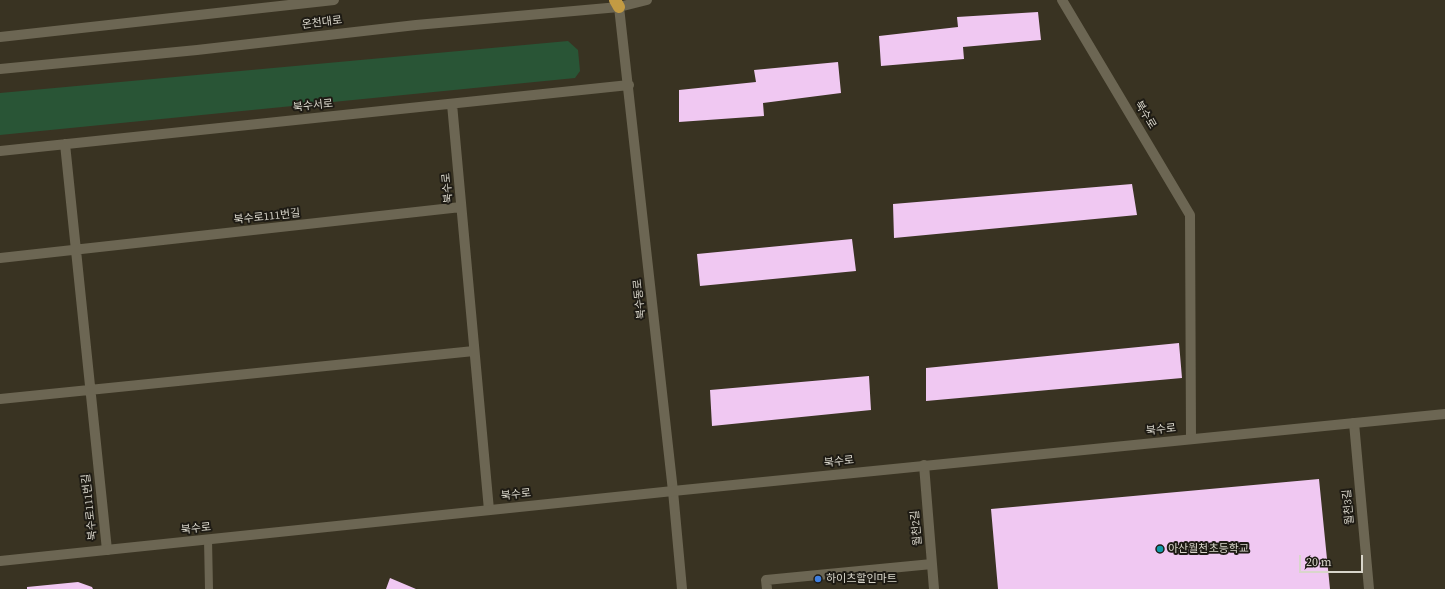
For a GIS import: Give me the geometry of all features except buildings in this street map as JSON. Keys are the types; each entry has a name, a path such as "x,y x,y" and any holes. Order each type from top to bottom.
{"street":[{"name":"온천대로","path":"0,37 334,0"},
{"name":"온천대로","path":"0,69 205,49 647,0"},
{"name":"북수로","path":"1062,0 1190,215 1191,439"},
{"name":"북수동로","path":"619,2 674,490 682,589"},
{"name":"북수서로","path":"0,151 628,85"},
{"name":"북수로","path":"452,104 489,510"},
{"name":"북수로111번길","path":"65,144 107,550"},
{"name":"북수로111번길","path":"0,258 461,207"},
{"path":"0,399 474,351"},
{"name":"북수로","path":"0,561 674,490 1445,414"},
{"name":"월천3길","path":"1354,423 1369,589"},
{"name":"월천2길","path":"924,465 934,589"},
{"path":"767,589 766,580 932,564"}],"lane":[{"path":"208,539 210,589"}],"green space":[{"path":"568,41 578,50 580,71 575,78 0,135 0,93"}],"place":[{"name":"아산월천초등학교","path":"1160,549"},
{"name":"하이츠할인마트","path":"818,579"}]}
